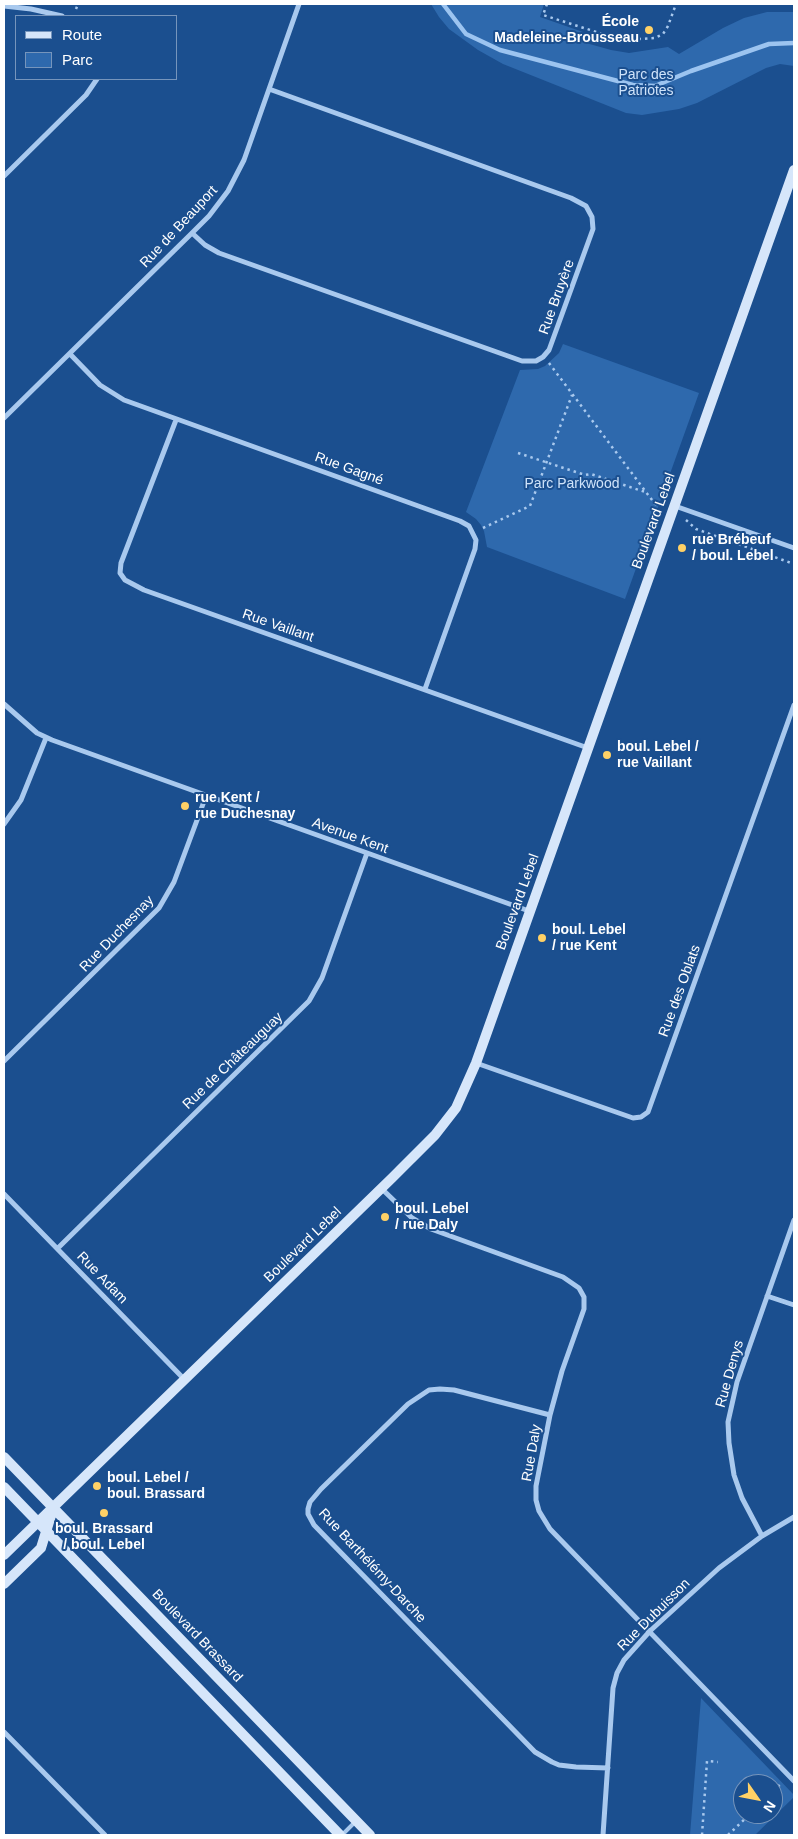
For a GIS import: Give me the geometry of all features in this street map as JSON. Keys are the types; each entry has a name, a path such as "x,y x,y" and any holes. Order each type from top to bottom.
{"street":[{"name":"Rue de Beauport","path":"4,418 216,207 244,160 299,4"},
{"path":"4,6 57,15"},
{"path":"4,176 86,95 96,80"},
{"name":"Rue Bruyère","path":"192,233 219,253 522,361 532,362 540,360 549,350 593,229 592,218 586,206 577,200 268,89"},
{"name":"Boulevard Lebel","path":"4,1555 435,1135 450,1118 464,1094 794,170"},
{"name":"Rue Gagné","path":"70,354 100,385 115,395 176,420 460,521 469,526 476,540 475,549 425,690"},
{"name":"Rue Vaillant","path":"176,420 121,563 120,572 125,580 144,590 588,748"},
{"path":"674,505 794,548"},
{"name":"Avenue Kent","path":"4,704 21,720 46,738 529,911"},
{"name":"Rue des Oblats","path":"476,1063 633,1118 641,1117 648,1112 794,705"},
{"path":"4,824 21,800 46,738"},
{"name":"Rue Duchesnay","path":"4,1061 160,908 171,889 206,796"},
{"name":"Rue de Châteauguay","path":"58,1248 309,1001 322,978 367,853"},
{"name":"Rue Daly","path":"381,1188 412,1218 431,1230 563,1277 579,1288 584,1297 584,1309 562,1371 550,1415 536,1486 536,1500 539,1511 550,1529 794,1781"},
{"name":"Rue Adam","path":"4,1194 184,1380"},
{"name":"Rue Denys","path":"762,1536 742,1498 734,1475 728,1428 737,1382 794,1220"},
{"path":"767,1296 794,1305"},
{"name":"Rue Barthélémy-Darche","path":"550,1415 454,1390 429,1390 408,1404 321,1489 310,1502 308,1514 314,1525 536,1752 559,1765 608,1768"},
{"name":"Boulevard Brassard","path":"4,1457 370,1835"},
{"path":"4,1487 341,1835"},
{"name":"Boulevard Lebel","path":"4,1584 41,1548 54,1508"},
{"name":"Rue Dubuisson","path":"603,1835 612,1698 615,1680 624,1660 650,1631 719,1568 762,1536 794,1517"},
{"path":"4,1732 106,1835"}],"lane":[{"path":"341,1835 356,1821"}],"path":[{"path":"76,9 78,4"},
{"path":"547,4 543,15 606,35 641,39 655,38 662,34 668,26 676,4"},
{"path":"549,363 646,493 655,504 660,505"},
{"path":"484,528 530,506 572,394"},
{"path":"518,453 585,475 591,474 646,493"},
{"path":"688,523 696,529 794,564"},
{"path":"702,1835 707,1761 718,1762"},
{"path":"728,1835 740,1824"}],"green space":[{"name":"Parc des Patriotes","path":"431,4 544,4 540,17 583,32 586,43 629,53 668,47 679,54 744,18 767,12 794,12 794,66 780,64 766,68 697,103 679,109 642,115 626,113 503,64 478,50 449,29"},
{"name":"Parc Parkwood","path":"563,344 699,393 625,599 487,547 481,525 466,512 520,370 538,369 545,366 559,353"},
{"path":"701,1698 774,1774 733,1774 733,1824 766,1824 755,1835 690,1835"},
{"path":"783,1784 794,1795 783,1808"}],"waterway":[{"path":"443,4 466,34 500,50 633,85 655,86 691,71 769,44 794,43"}],"place":[{"name":"École Madeleine-Brousseau","path":"649,30"},
{"name":"rue Brébeuf / boul. Lebel","path":"682,548"},
{"name":"boul. Lebel / rue Vaillant","path":"607,755"},
{"name":"rue Kent / rue Duchesnay","path":"185,806"},
{"name":"boul. Lebel / rue Kent","path":"542,938"},
{"name":"boul. Lebel / rue Daly","path":"385,1217"},
{"name":"boul. Lebel / boul. Brassard","path":"97,1486"},
{"name":"boul. Brassard / boul. Lebel","path":"104,1513"}]}
